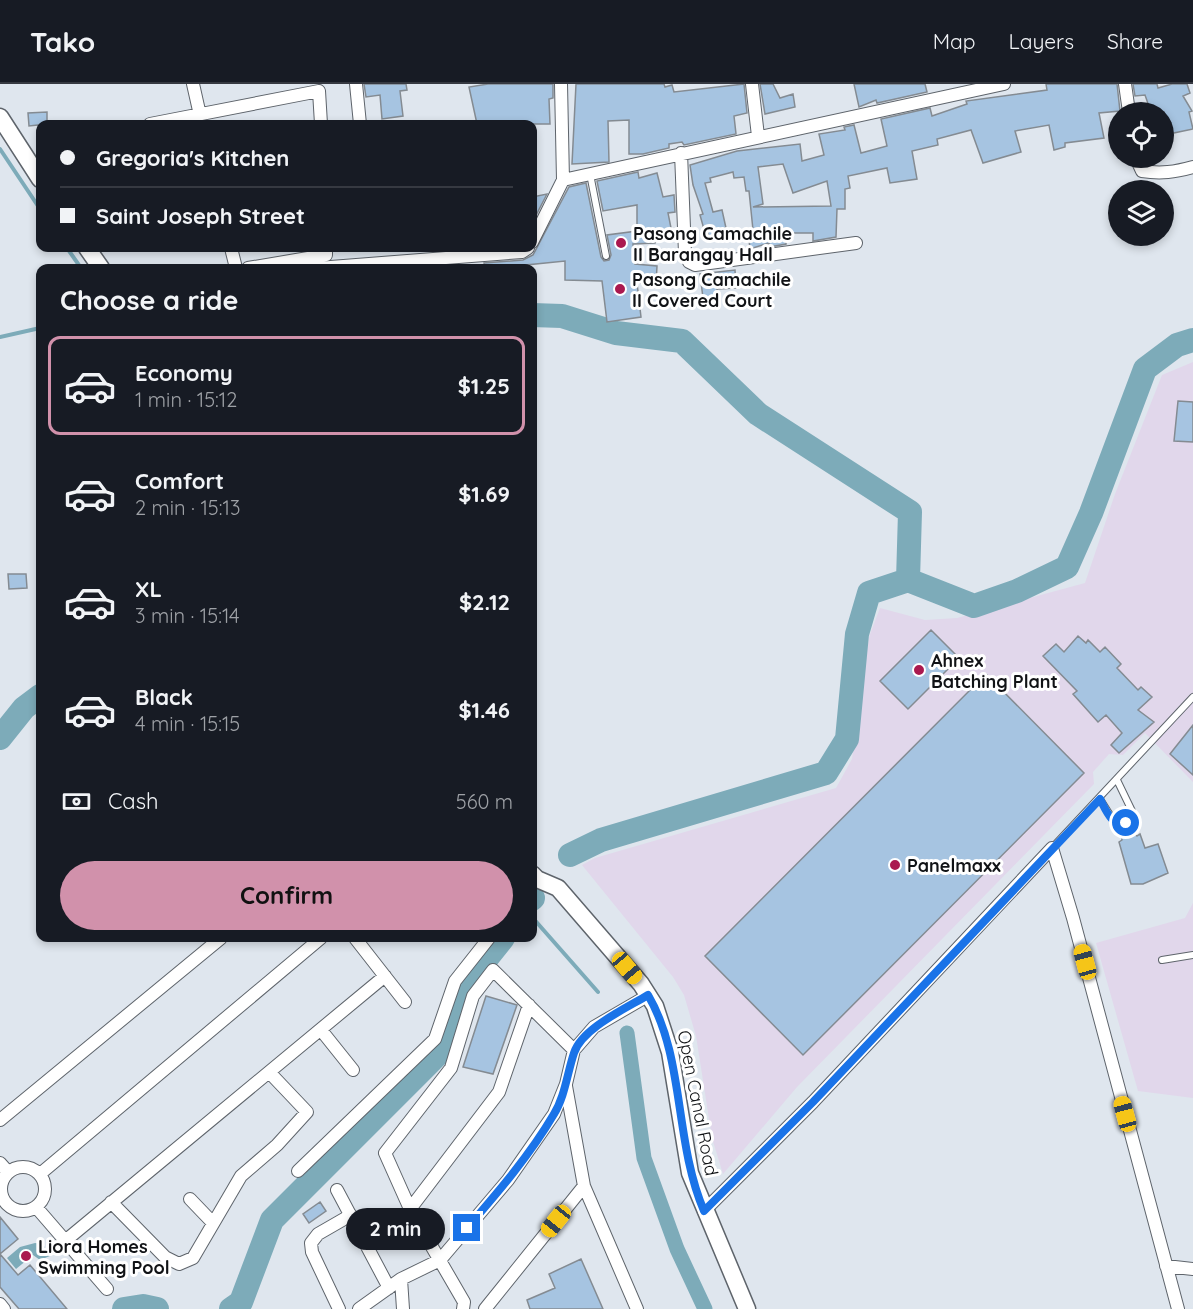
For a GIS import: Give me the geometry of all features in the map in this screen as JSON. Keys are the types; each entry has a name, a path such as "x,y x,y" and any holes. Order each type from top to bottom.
{"main road":[{"path":"0,117 36,172"},
{"name":"Open Canal Road","path":"537,879 558,888 648,995 666,1034 688,1164 704,1211 747,1309"}],"street":[{"path":"193,84 201,119 319,91 321,120"},
{"path":"356,84 360,120"},
{"path":"537,232 563,180 561,84"},
{"path":"752,84 758,136"},
{"path":"563,180 962,88 1004,84"},
{"path":"1125,84 1128,102"},
{"path":"681,153 685,253 689,262 705,266 856,243"},
{"path":"1141,168 1143,171 1151,172 1176,172 1193,167"},
{"path":"272,264 326,255 326,252"},
{"path":"369,264 522,252"},
{"path":"704,1211 813,1102 1052,848"},
{"path":"1052,848 1073,918 1178,1309"},
{"path":"0,1120 216,942"},
{"path":"40,1174 316,942"},
{"path":"358,942 405,1002"},
{"path":"298,1171 435,1039 455,981 486,942"},
{"path":"464,1309 464,1302 410,1209 385,1153 451,1068 473,996 493,970 574,1050"},
{"path":"65,1241 385,976"},
{"path":"359,1309 401,1280 440,1260 508,1180 554,1114 566,1084 574,1050 594,1027 648,995"},
{"path":"410,1209 499,1092 529,1005"},
{"path":"321,1030 353,1070"},
{"path":"111,1202 165,1257 179,1264 193,1258 241,1176 277,1145 307,1112 269,1072"},
{"path":"566,1084 584,1186 637,1309"},
{"path":"21,1167 40,1174 44,1180 44,1196 36,1208 24,1211 3,1206 1,1191 4,1168 21,1167"},
{"path":"485,1309 584,1186"},
{"path":"337,1190 389,1288"},
{"path":"190,1199 213,1223"},
{"path":"36,1208 108,1289"},
{"path":"339,1309 312,1252 311,1243 318,1234 351,1215"},
{"path":"1166,1266 1193,1269"},
{"path":"401,1280 403,1309"},
{"path":"0,1304 4,1309"}],"lane":[{"path":"589,174 606,256"},
{"path":"1052,848 1193,697"},
{"path":"1100,799 1115,823 1122,824 1129,821 1131,811 1117,780"},
{"path":"1162,960 1193,955"}],"shaded area":[{"path":"1193,362 1193,782 1145,733 1123,755 1109,754 1093,772 1094,784 797,1087 723,1174 712,1138 696,1036 684,995 673,977 582,865 595,858 836,788 852,759 869,637 880,608 925,620 957,618 1085,583 1115,494 1162,375"},
{"path":"1193,903 1193,1098 1138,1091 1096,943 1185,918"}],"water":[{"path":"35,1243 43,1244 50,1256 40,1260 33,1255 16,1269 7,1258 20,1247"}],"building":[{"path":"364,84 406,84 407,90 400,91 403,116 382,119 380,95 366,97"},
{"path":"488,84 553,84 553,98 549,99 550,124 537,124 537,120 476,120 469,87"},
{"path":"576,84 664,84 665,87 672,85 674,92 744,84 747,113 734,116 736,134 684,145 682,142 669,144 669,148 643,154 629,154 629,120 608,121 609,162 572,164"},
{"path":"760,84 773,84 780,98 793,94 795,107 765,114"},
{"path":"854,84 925,84 927,92 877,103 876,100 859,107"},
{"path":"1046,84 1117,84 1119,102 1108,102 1108,112 1099,113 1104,138 1065,143 1065,147 1054,150 1049,125 1015,131 1021,152 983,163 971,130 937,139 938,145 912,151 917,179 890,183 887,168 848,176 850,188 845,189 845,209 837,209 836,237 813,241 813,233 786,233 786,244 769,247 769,243 750,249 748,230 753,230 749,191 746,191 744,177 734,178 733,172 710,178 711,182 705,183 713,212 722,210 726,228 718,230 720,238 710,240 708,233 705,233 700,215 703,214 693,185 690,165 737,151 800,144 802,161 824,155 819,134 845,130 844,127 854,125 861,153 887,146 881,119 930,108 932,116 967,104 966,101 1047,90","holes":["783,164 793,193 827,181 831,206 753,207 763,204 758,167"]},
{"path":"1133,84 1157,84 1158,88 1172,84 1187,84 1190,93 1183,96 1192,111 1189,112 1193,129 1174,133 1174,102 1147,102 1145,95 1135,96"},
{"path":"47,112 47,120 36,120 36,125 29,126 28,113"},
{"path":"638,172 639,178 657,173 663,197 674,195 675,212 668,213 672,233 655,236 655,243 633,244 635,264 657,266 656,284 637,283 641,317 607,322 602,281 565,280 565,261 536,264 484,264 523,260 537,252 537,247 569,187 586,183 601,257 604,261 609,260 611,255 607,235 637,231 637,205 603,211 597,181"},
{"path":"547,194 537,213 537,196"},
{"path":"735,270 736,288 717,289 718,296 703,298 700,274"},
{"path":"1178,401 1193,402 1193,442 1174,441"},
{"path":"8,574 26,574 27,588 9,589"},
{"name":"Ahnex Batching Plant","path":"931,630 959,658 908,709 880,681"},
{"path":"1078,636 1086,643 1088,640 1100,652 1105,647 1121,664 1117,668 1138,690 1141,687 1152,697 1138,710 1154,722 1119,753 1111,745 1122,733 1106,715 1098,722 1073,694 1077,691 1043,656 1056,644 1064,652"},
{"name":"Panelmaxx","path":"986,674 1084,773 803,1055 705,956"},
{"path":"1193,725 1193,775 1170,754"},
{"path":"1131,827 1137,836 1140,834 1145,848 1158,844 1168,873 1143,884 1131,884 1119,842 1122,840 1121,831"},
{"path":"486,996 517,1005 493,1074 463,1067"},
{"path":"320,1202 326,1211 309,1223 303,1214"},
{"path":"0,1217 18,1239 0,1254"},
{"path":"0,1254 18,1275 30,1265 67,1309 19,1309 0,1287"},
{"path":"581,1259 603,1309 530,1309 527,1300 555,1288 549,1274"}],"waterway":[{"path":"0,149 36,203"},
{"path":"70,252 78,264"},
{"path":"537,315 562,316 616,333 682,341 758,414 910,512 908,580"},
{"path":"0,337 36,329"},
{"path":"570,855 601,840 826,773 847,739 857,634 869,593 908,580 974,606 1017,591 1067,567 1091,513 1145,369 1177,345 1193,340"},
{"path":"0,738 24,708 36,699"},
{"path":"537,923 598,992"},
{"path":"231,1309 241,1302 272,1220 444,1048 467,983 500,942"},
{"path":"627,1033 644,1158 677,1249 705,1309"},
{"path":"124,1309 143,1306 157,1309"}],"place":[{"name":"Pasong Camachile II Barangay Hall","path":"621,243"},
{"name":"Pasong Camachile II Covered Court","path":"620,289"},
{"name":"Ahnex Batching Plant","path":"919,670"},
{"name":"Panelmaxx","path":"895,865"},
{"name":"Liora Homes Swimming Pool","path":"26,1256"}],"route":[{"path":"467,1228 508,1180 554,1114 566,1084 574,1050 594,1027 648,995 666,1034 690,1173 704,1211 813,1102 1100,799 1112,821 1119,824 1126,823"}]}
